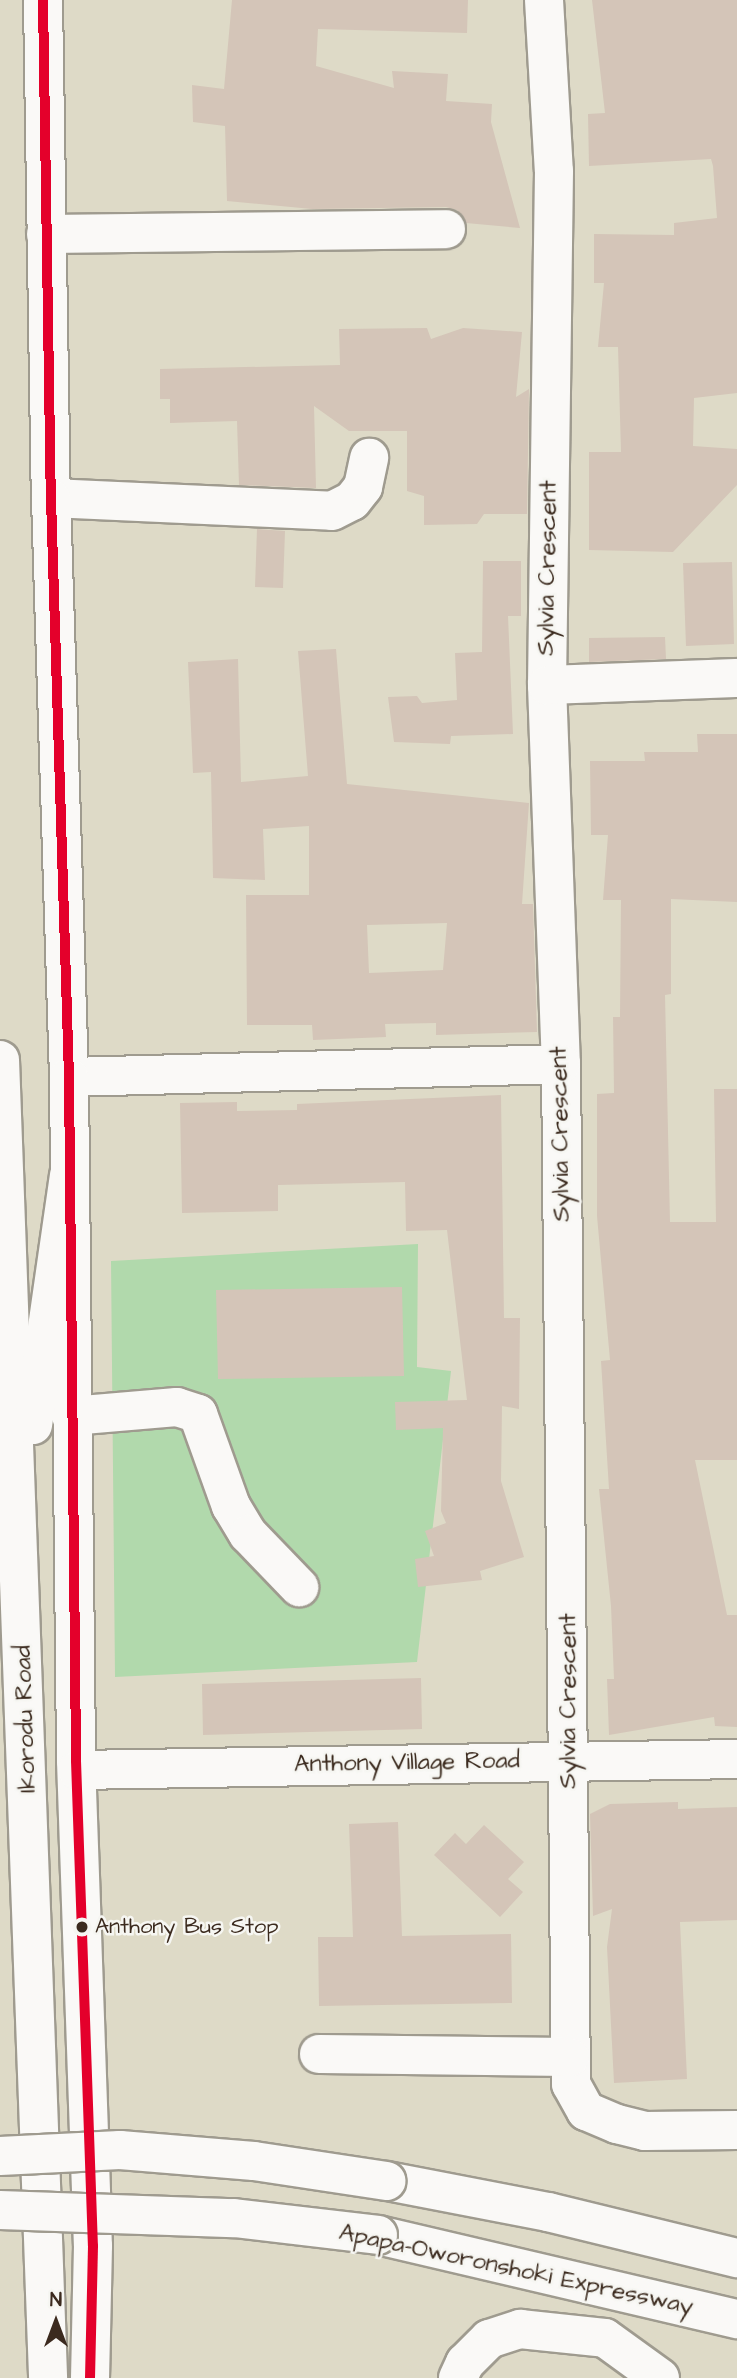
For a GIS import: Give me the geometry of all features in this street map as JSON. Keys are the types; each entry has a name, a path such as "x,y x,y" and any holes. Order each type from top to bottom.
{"main road":[{"name":"Ikorodu Road","path":"43,0 51,498 69,1077 76,1769 93,2246 90,2378"},
{"name":"Sylvia Crescent","path":"544,0 554,172 547,685 561,1064 570,1760 571,2084 586,2111 645,2132 737,2130"},
{"path":"46,234 446,229"},
{"path":"51,498 332,511 352,501 363,488 369,457"},
{"path":"547,685 737,678"},
{"name":"Ikorodu Road","path":"0,1060 46,2263 48,2378"},
{"path":"69,1077 561,1064"},
{"path":"19,1546 69,1175"},
{"path":"71,1416 177,1407 198,1414 231,1506 248,1534 299,1587"},
{"name":"Anthony Village Road","path":"76,1769 737,1759"},
{"path":"319,2054 570,2057"},
{"path":"0,2156 120,2150 254,2161 387,2181 548,2213 737,2258"},
{"name":"Apapa-Oworonshoki Expressway","path":"0,2210 221,2217 378,2235 730,2320"},
{"path":"46,2263 58,2378"},
{"path":"458,2378 465,2363 489,2339 520,2329 605,2338 660,2378"}],"green space":[{"path":"418,1244 417,1367 451,1371 417,1662 115,1677 111,1261"}],"building":[{"path":"232,0 468,0 467,33 318,29 316,66 394,88 392,71 448,74 446,101 492,104 491,122 520,228 466,223 457,210 446,207 312,209 227,201 225,126 193,122 192,85 224,89"},
{"path":"592,0 737,0 737,393 694,398 693,446 737,449 737,485 673,552 589,550 589,452 621,452 618,347 598,347 604,283 594,283 594,234 674,235 674,223 717,218 713,166 711,159 589,166 588,114 605,113"},
{"path":"427,328 431,339 463,328 522,332 516,397 529,389 527,514 484,514 477,524 424,525 424,496 407,491 407,431 349,431 314,406 316,488 239,485 237,421 170,423 170,399 160,399 160,369 340,365 339,329"},
{"path":"257,529 285,531 283,588 255,587"},
{"path":"483,561 521,561 521,616 508,616 513,734 451,736 450,744 394,742 388,697 417,696 422,703 457,700 455,653 482,652"},
{"path":"732,562 734,644 686,646 683,563"},
{"path":"665,637 666,659 589,662 589,638"},
{"path":"336,649 347,784 529,803 522,904 533,904 537,1032 436,1035 436,1023 385,1024 386,1037 313,1040 312,1025 247,1025 246,895 309,895 309,826 263,829 265,880 213,878 211,772 193,773 188,662 238,659 241,782 308,776 298,651","holes":["447,923 443,970 369,973 367,925"]},
{"path":"697,734 737,734 737,902 671,899 671,994 665,995 670,1222 716,1222 714,1089 737,1089 737,1460 695,1460 727,1615 737,1615 737,1727 715,1726 714,1717 609,1735 607,1679 614,1679 611,1606 599,1489 609,1489 601,1361 610,1360 597,1216 597,1094 614,1093 613,1017 620,1017 621,900 603,900 608,835 591,835 590,761 645,761 644,752 698,752"},
{"path":"501,1095 504,1318 520,1318 519,1409 502,1406 501,1481 524,1557 480,1571 482,1580 418,1587 415,1559 434,1556 425,1531 446,1523 441,1511 443,1428 396,1430 395,1402 467,1400 447,1230 406,1231 405,1182 278,1185 278,1211 182,1213 180,1103 237,1102 237,1111 297,1110 297,1104"},
{"path":"402,1287 404,1376 218,1379 216,1290"},
{"path":"421,1678 422,1729 203,1735 202,1684"},
{"path":"678,1802 678,1809 737,1807 737,1920 680,1922 687,2079 614,2083 607,1947 612,1909 593,1916 590,1814 610,1804"},
{"path":"398,1822 402,1936 511,1934 512,2003 319,2006 318,1937 353,1937 349,1824"},
{"path":"484,1825 524,1862 508,1879 523,1892 500,1917 434,1855 455,1833 466,1844"}],"transit line":[{"path":"43,0 51,498 69,1077 76,1761 93,2246 90,2378"}],"place":[{"name":"Anthony Bus Stop","path":"82,1927"}]}
